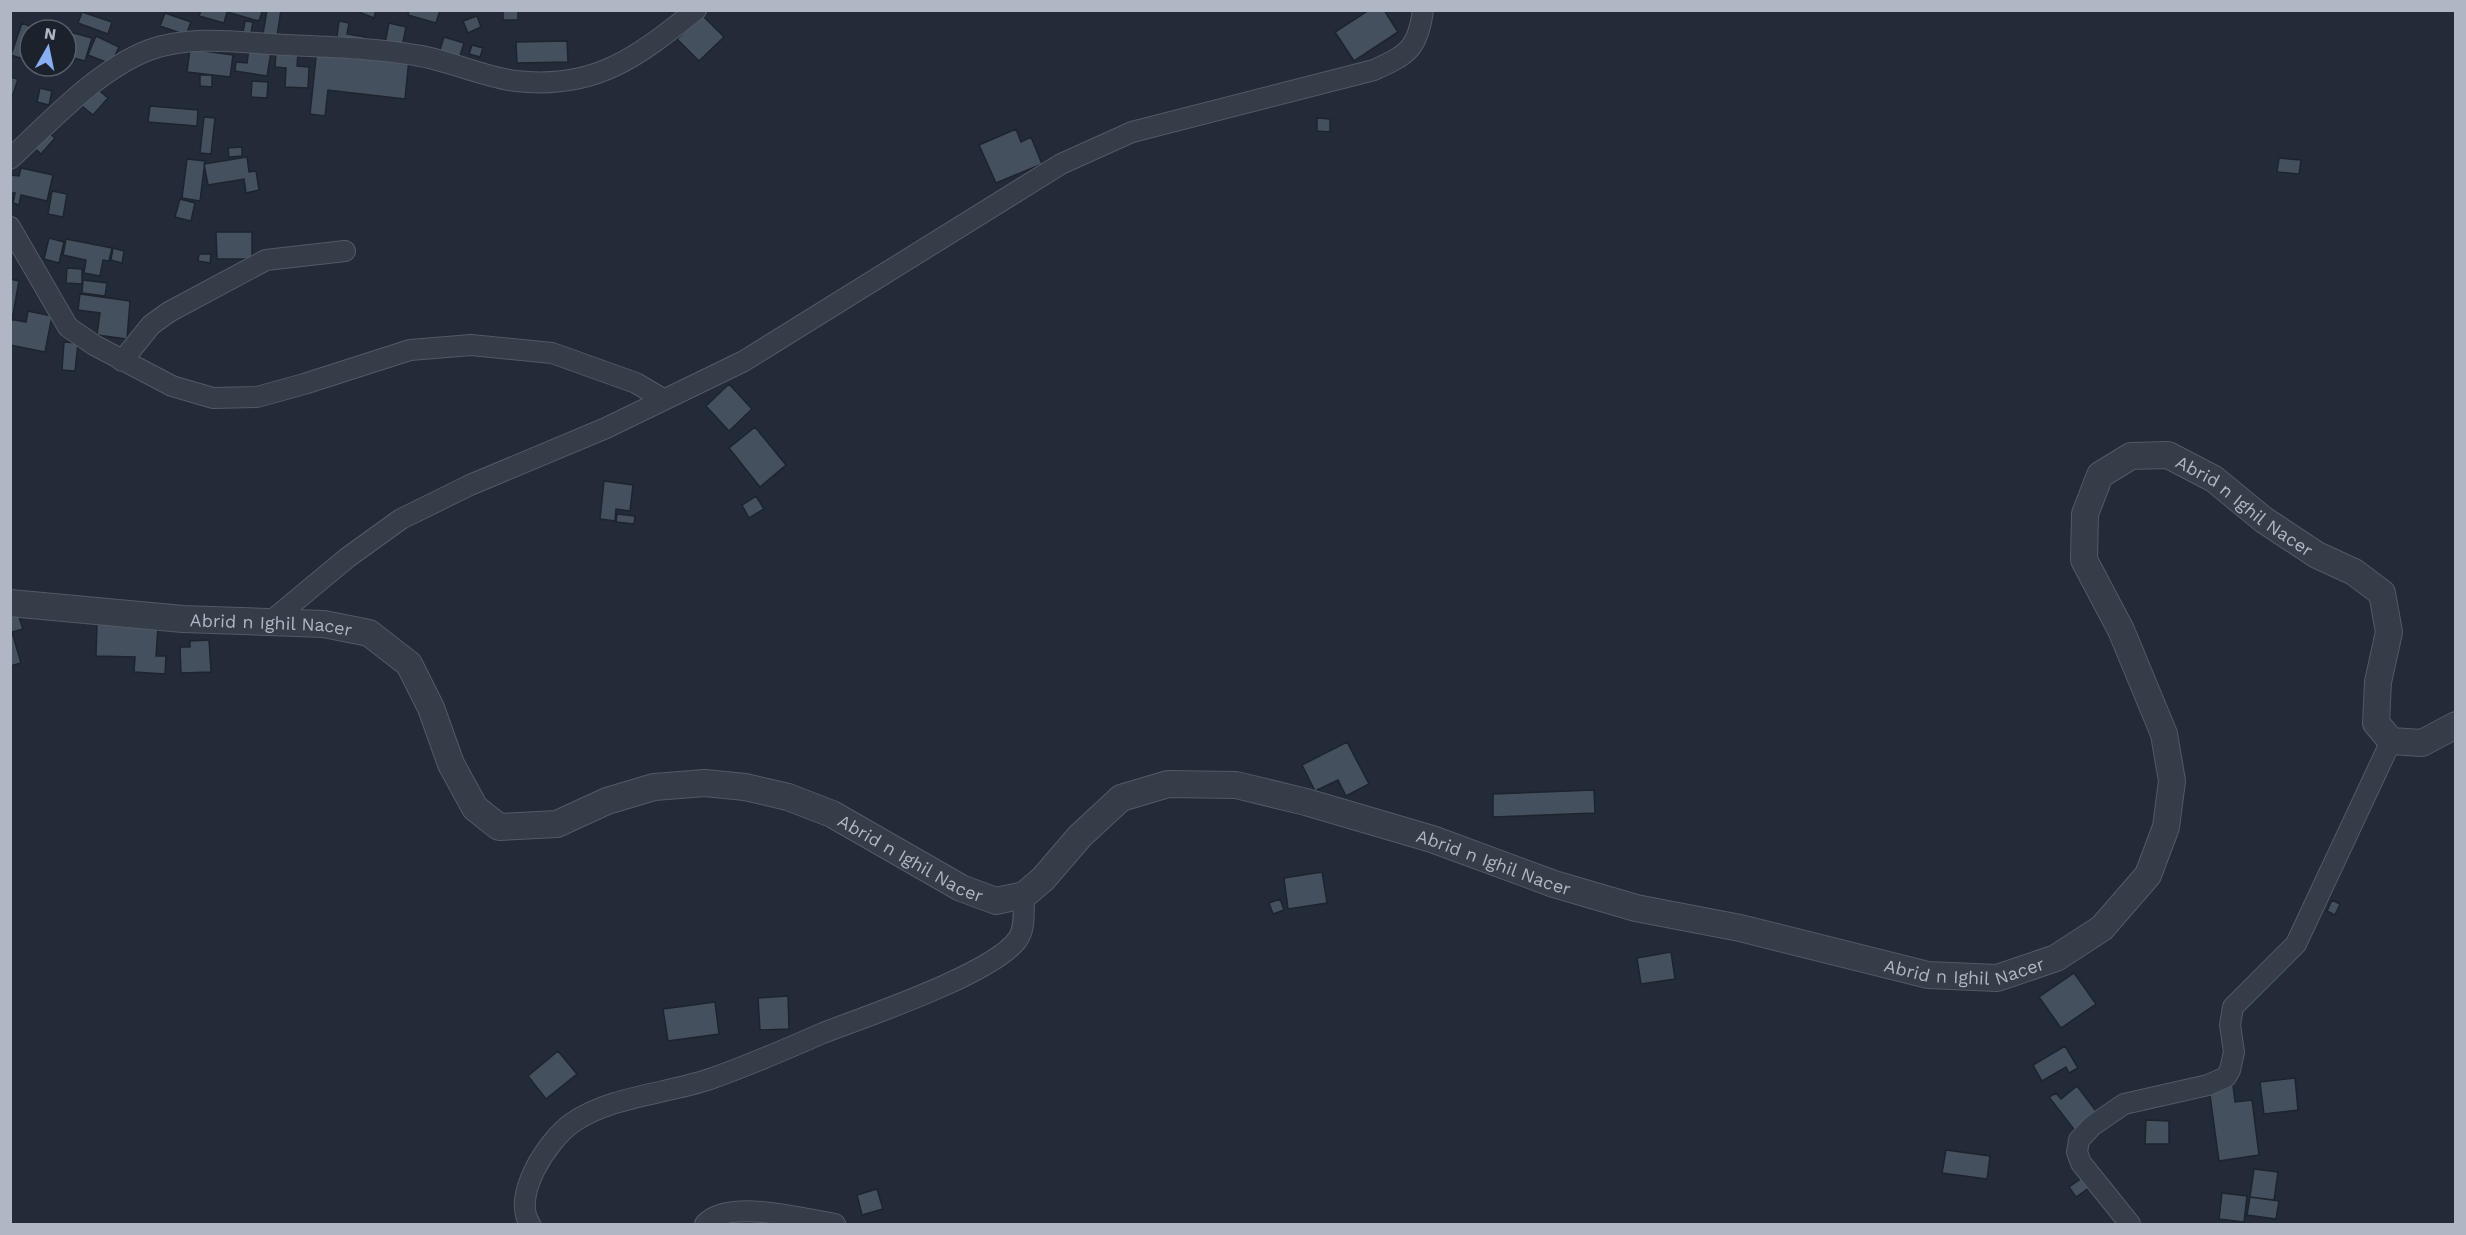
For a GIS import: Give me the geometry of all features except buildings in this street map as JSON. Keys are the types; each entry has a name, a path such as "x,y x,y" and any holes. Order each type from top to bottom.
{"street":[{"path":"10,159 68,105 123,61 151,49 176,43 215,40 416,55 515,81 564,82 601,73 644,52 696,10"},
{"path":"270,622 347,558 401,519 470,485 606,428 744,361 1061,164 1132,132 1374,70 1401,58 1415,43 1423,10"},
{"path":"10,226 68,327 122,361 172,386 213,398 256,397 410,350 471,345 552,353 636,383 663,399"},
{"path":"122,361 151,325 169,312 266,261 345,251"},
{"name":"Abrid n Ighil Nacer","path":"10,603 183,619 324,624 369,633 409,664 431,708 456,773 475,808 499,827 557,824 606,801 654,787 705,783 745,787 788,797 831,814 961,888 996,901 1024,895 1121,798 1168,784 1236,785 1306,802 1411,833 1554,884 1636,908 1740,928 1928,975 1997,978 2056,958 2102,928 2148,875 2166,827 2172,781 2164,734 2121,630 2084,560 2085,514 2100,475 2131,456 2168,455 2214,479 2264,520 2317,555 2354,572 2382,593 2389,632 2378,682 2376,723 2391,741"},
{"path":"2130,1224 2082,1163 2078,1152 2079,1140 2092,1126 2124,1104 2208,1085 2226,1077 2234,1052 2230,1025 2233,1007 2296,944 2391,741 2422,744 2456,725"},
{"path":"530,1224 525,1209 527,1184 548,1148 572,1123 616,1102 709,1080 959,979 1005,953 1019,938 1023,923 1024,895"},
{"path":"705,1224 729,1212 756,1212 835,1224"}]}
